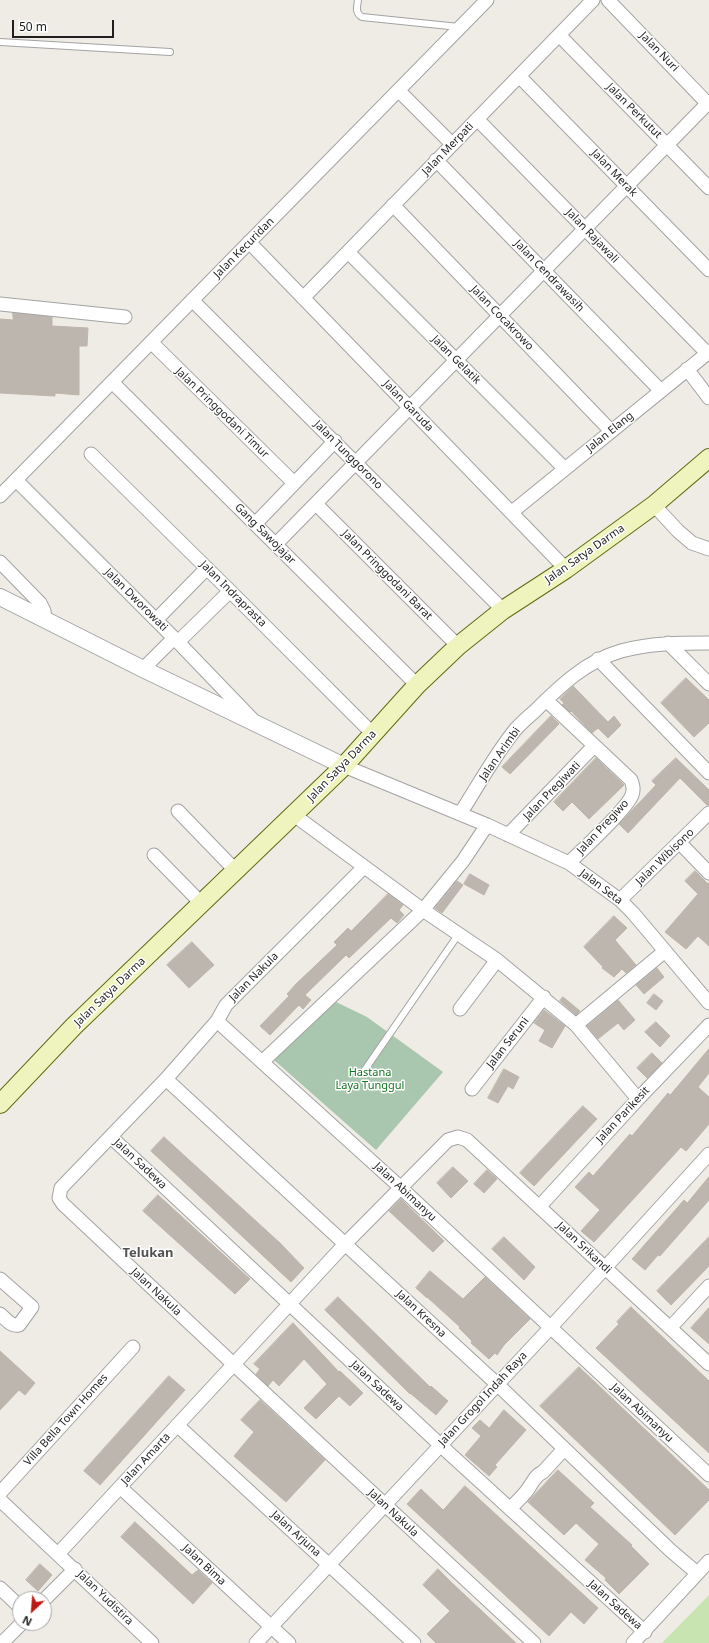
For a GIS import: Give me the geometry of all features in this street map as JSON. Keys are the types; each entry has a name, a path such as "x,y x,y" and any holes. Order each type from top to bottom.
{"main road":[{"name":"Jalan Satya Darma","path":"0,1104 74,1026 344,766 417,685 458,646 503,610 566,569 654,504 709,458"}],"street":[{"name":"Jalan Kecuridan","path":"0,496 487,0"},
{"name":"Jalan Merpati","path":"303,298 593,0"},
{"name":"Jalan Nuri","path":"608,0 708,104"},
{"name":"Jalan Perkutut","path":"559,35 709,188"},
{"name":"Jalan Merak","path":"519,76 709,270"},
{"path":"399,90 452,144"},
{"path":"276,544 708,104"},
{"name":"Jalan Rajawali","path":"477,118 708,353"},
{"name":"Jalan Cendrawasih","path":"436,160 661,391"},
{"name":"Jalan Cocakrowo","path":"393,205 611,431"},
{"name":"Jalan Garuda","path":"249,242 566,569"},
{"name":"Jalan Gelatik","path":"348,252 565,469"},
{"name":"Jalan Tunggorono","path":"192,300 503,610"},
{"path":"0,304 125,316"},
{"name":"Jalan Pringgodani Timur","path":"151,342 294,483"},
{"name":"Jalan Elang","path":"512,512 708,353"},
{"path":"687,369 709,398"},
{"name":"Gang Sawojajar","path":"112,382 417,685"},
{"path":"255,524 335,441"},
{"name":"Jalan Indraprasta","path":"91,454 373,734"},
{"name":"Jalan Dworowati","path":"16,480 176,640 255,722"},
{"name":"Jalan Pringgodani Barat","path":"316,504 458,646"},
{"path":"654,504 678,531 692,543 709,549"},
{"path":"0,562 40,603 44,611 45,620"},
{"path":"156,620 207,568"},
{"path":"143,669 230,591"},
{"path":"0,597 143,669 344,766"},
{"path":"668,643 709,684"},
{"name":"Jalan Arimbi","path":"460,814 516,730 546,700 581,670 598,660 622,651 668,643 709,643"},
{"path":"598,660 709,773"},
{"path":"546,700 594,746"},
{"name":"Jalan Pregiwo","path":"569,863 616,815 631,797 633,788 630,780 594,746"},
{"name":"Jalan Pregiwati","path":"508,835 594,746"},
{"name":"Jalan Seta","path":"344,766 487,825 569,863 620,900 633,913 709,1003"},
{"path":"178,811 236,871"},
{"name":"Jalan Wibisono","path":"620,900 709,813"},
{"path":"294,815 423,910 497,960 544,998 576,1025 638,1099"},
{"path":"262,1062 423,910 463,861 487,825"},
{"path":"679,842 709,873"},
{"path":"154,855 202,903"},
{"name":"Jalan Nakula","path":"364,867 226,1005 217,1021 166,1079 61,1188 60,1198 68,1209 234,1365 534,1643"},
{"path":"576,1025 665,951"},
{"path":"460,1009 497,960"},
{"name":"Jalan Seruni","path":"472,1089 544,998"},
{"name":"Jalan Abimanyu","path":"217,1021 400,1187 709,1475"},
{"name":"Jalan Parikesit","path":"540,1206 638,1099 709,1025"},
{"name":"Jalan Kresna","path":"166,1079 346,1243 497,1384 670,1550 697,1573"},
{"name":"Jalan Sadewa","path":"111,1137 440,1445 645,1632"},
{"name":"Jalan Amarta","path":"58,1554 346,1243 448,1140 458,1137"},
{"name":"Jalan Srikandi","path":"458,1137 467,1140 540,1206 709,1364"},
{"name":"Jalan Grogol Indah Raya","path":"256,1643 551,1327 709,1154"},
{"path":"0,1314 16,1326 19,1325 32,1307 1,1283"},
{"path":"670,1328 709,1286"},
{"name":"Villa Bella Town Homes","path":"0,1493 133,1347"},
{"name":"Jalan Arjuna","path":"177,1425 330,1564 414,1643"},
{"path":"510,1509 531,1486 533,1480 543,1472 564,1449"},
{"name":"Jalan Bima","path":"120,1487 289,1643"},
{"name":"Jalan Yudistira","path":"0,1500 152,1643"},
{"path":"633,1643 645,1632 709,1561"},
{"path":"52,1592 75,1569"},
{"path":"0,1588 12,1599"},
{"path":"2,1643 14,1631"}],"lane":[{"path":"358,0 357,11 362,17 461,27"},
{"path":"0,42 170,52"},
{"path":"364,1071 458,935"}],"green space":[{"name":"Hastana Laya Tunggul","path":"336,1002 367,1017 443,1072 376,1150 274,1060"},
{"path":"709,1595 709,1643 662,1643"}],"building":[{"path":"13,313 52,317 52,326 88,328 87,346 79,346 79,395 55,393 55,396 0,393 0,319 13,320"},
{"path":"686,678 709,700 709,723 694,737 661,703"},
{"path":"573,686 608,722 614,716 621,725 608,738 598,728 592,733 571,711 570,712 562,705 564,703 560,699"},
{"path":"551,716 559,724 510,774 502,767"},
{"path":"596,758 624,785 589,819 572,802 563,811 554,802"},
{"path":"676,758 709,790 709,805 707,805 680,778 628,833 619,824 656,785 652,781"},
{"path":"695,871 708,884 709,882 709,946 698,936 686,949 665,932 698,894 685,881"},
{"path":"470,874 489,885 484,895 464,884"},
{"path":"457,881 463,885 442,913 435,908"},
{"path":"388,894 403,905 399,910 404,915 397,923 391,918 349,958 346,955 305,995 311,1000 303,1009 299,1005 270,1035 260,1026 289,996 287,994 296,984 337,945 334,942 348,928 351,931"},
{"path":"614,916 627,928 615,940 636,965 626,973 622,969 614,977 602,968 603,967 584,947"},
{"path":"192,942 214,965 189,988 167,965"},
{"path":"657,968 664,977 644,994 636,985"},
{"path":"654,994 663,1001 656,1010 647,1003"},
{"path":"563,997 580,1011 576,1015 560,1001"},
{"path":"618,1000 635,1020 624,1030 618,1023 598,1039 587,1026"},
{"path":"544,1010 565,1026 552,1048 539,1041 545,1030 534,1023"},
{"path":"656,1022 670,1036 660,1047 645,1032"},
{"path":"709,1049 709,1073 698,1087 709,1097 709,1124 686,1151 681,1147 594,1242 581,1231 600,1210 575,1187 589,1172 593,1176 630,1134 632,1136 668,1093 670,1095"},
{"path":"652,1053 662,1063 647,1078 637,1068"},
{"path":"504,1069 519,1077 513,1089 508,1086 498,1103 488,1098"},
{"path":"583,1106 597,1119 534,1186 520,1173"},
{"path":"164,1137 280,1243 304,1268 291,1282 151,1151"},
{"path":"453,1167 468,1181 451,1198 437,1183"},
{"path":"487,1170 497,1179 484,1193 474,1184"},
{"path":"709,1177 709,1200 660,1256 658,1255 645,1270 632,1259 684,1200 687,1203"},
{"path":"158,1195 250,1279 235,1294 143,1211"},
{"path":"401,1199 444,1241 433,1252 389,1211"},
{"path":"504,1237 535,1267 524,1280 492,1249"},
{"path":"709,1237 709,1266 671,1305 657,1291"},
{"path":"430,1271 463,1299 485,1277 530,1319 504,1345 497,1355 495,1353 489,1359 471,1343 472,1341 459,1328 460,1327 416,1288"},
{"path":"338,1297 430,1387 431,1386 448,1401 436,1415 410,1394 325,1310"},
{"path":"631,1307 709,1381 709,1453 596,1348 619,1324 617,1322"},
{"path":"709,1308 709,1344 691,1328"},
{"path":"293,1323 339,1372 340,1371 363,1393 350,1406 339,1396 316,1419 304,1408 327,1384 304,1359 279,1386 273,1380 268,1386 256,1374 260,1369 254,1364"},
{"path":"0,1351 35,1383 25,1395 19,1390 0,1410"},
{"path":"579,1367 709,1490 709,1500 675,1535 540,1406"},
{"path":"169,1376 185,1390 100,1485 84,1471"},
{"path":"260,1400 325,1460 286,1502 234,1456 254,1432 241,1420"},
{"path":"504,1410 526,1430 495,1465 497,1467 489,1476 465,1455 481,1436 472,1428 480,1420 489,1428"},
{"path":"558,1470 594,1503 590,1507 632,1545 631,1546 649,1564 619,1594 605,1580 606,1578 585,1560 599,1544 576,1523 564,1535 528,1502"},
{"path":"465,1486 598,1608 584,1624 571,1612 549,1636 407,1504 421,1489 443,1510"},
{"path":"135,1522 192,1575 198,1570 212,1583 193,1604 121,1537"},
{"path":"40,1564 52,1575 38,1591 26,1580"},
{"path":"438,1569 516,1643 436,1643 427,1634 450,1611 423,1585"}],"district":[{"name":"Telukan","path":"148,1253"}]}
